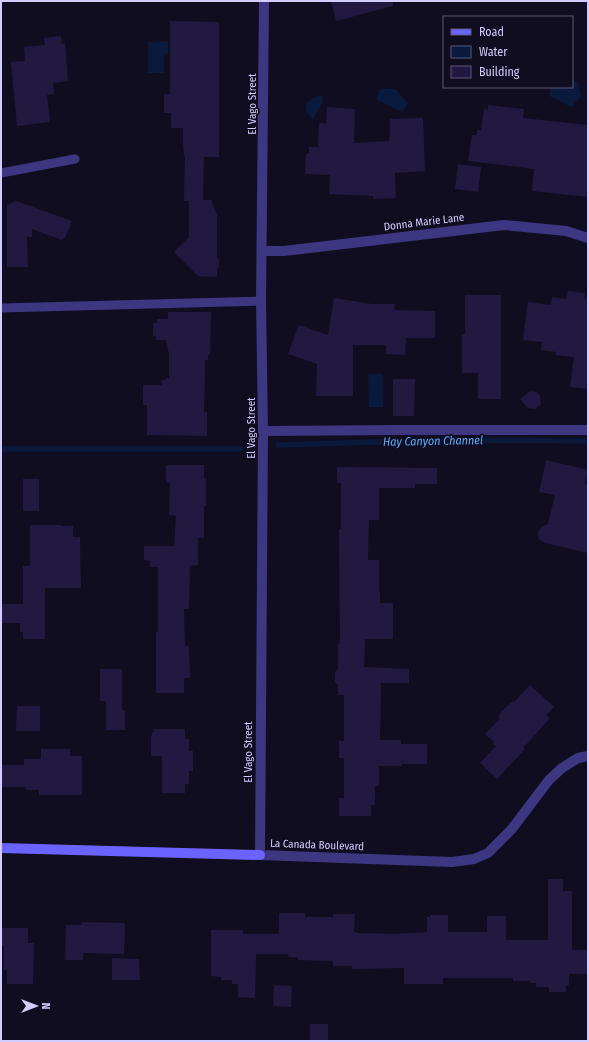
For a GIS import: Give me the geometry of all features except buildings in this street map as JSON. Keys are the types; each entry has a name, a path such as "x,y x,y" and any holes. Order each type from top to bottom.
{"street":[{"name":"El Vago Street","path":"260,855 263,431 261,301 264,1"},
{"name":"Donna Marie Lane","path":"262,251 284,251 504,225 566,231 588,238"},
{"path":"263,431 588,430"},
{"name":"La Canada Boulevard","path":"1,848 452,862 474,859 488,853 511,830 549,780 562,768 578,758 588,756"}],"lane":[{"path":"1,173 75,159"},
{"path":"1,308 261,301"}],"water":[{"path":"168,41 168,53 164,54 164,73 148,73 148,42"},
{"path":"573,80 578,82 581,97 571,107 549,96 551,88 573,88"},
{"path":"381,89 395,89 408,103 402,112 376,99"},
{"path":"322,95 323,101 313,119 306,111 307,104 312,99"},
{"path":"368,374 383,374 383,407 369,407"}],"waterway":[{"name":"Hay Canyon Channel","path":"278,445 442,440 588,441"},
{"path":"1,449 240,449"}]}
